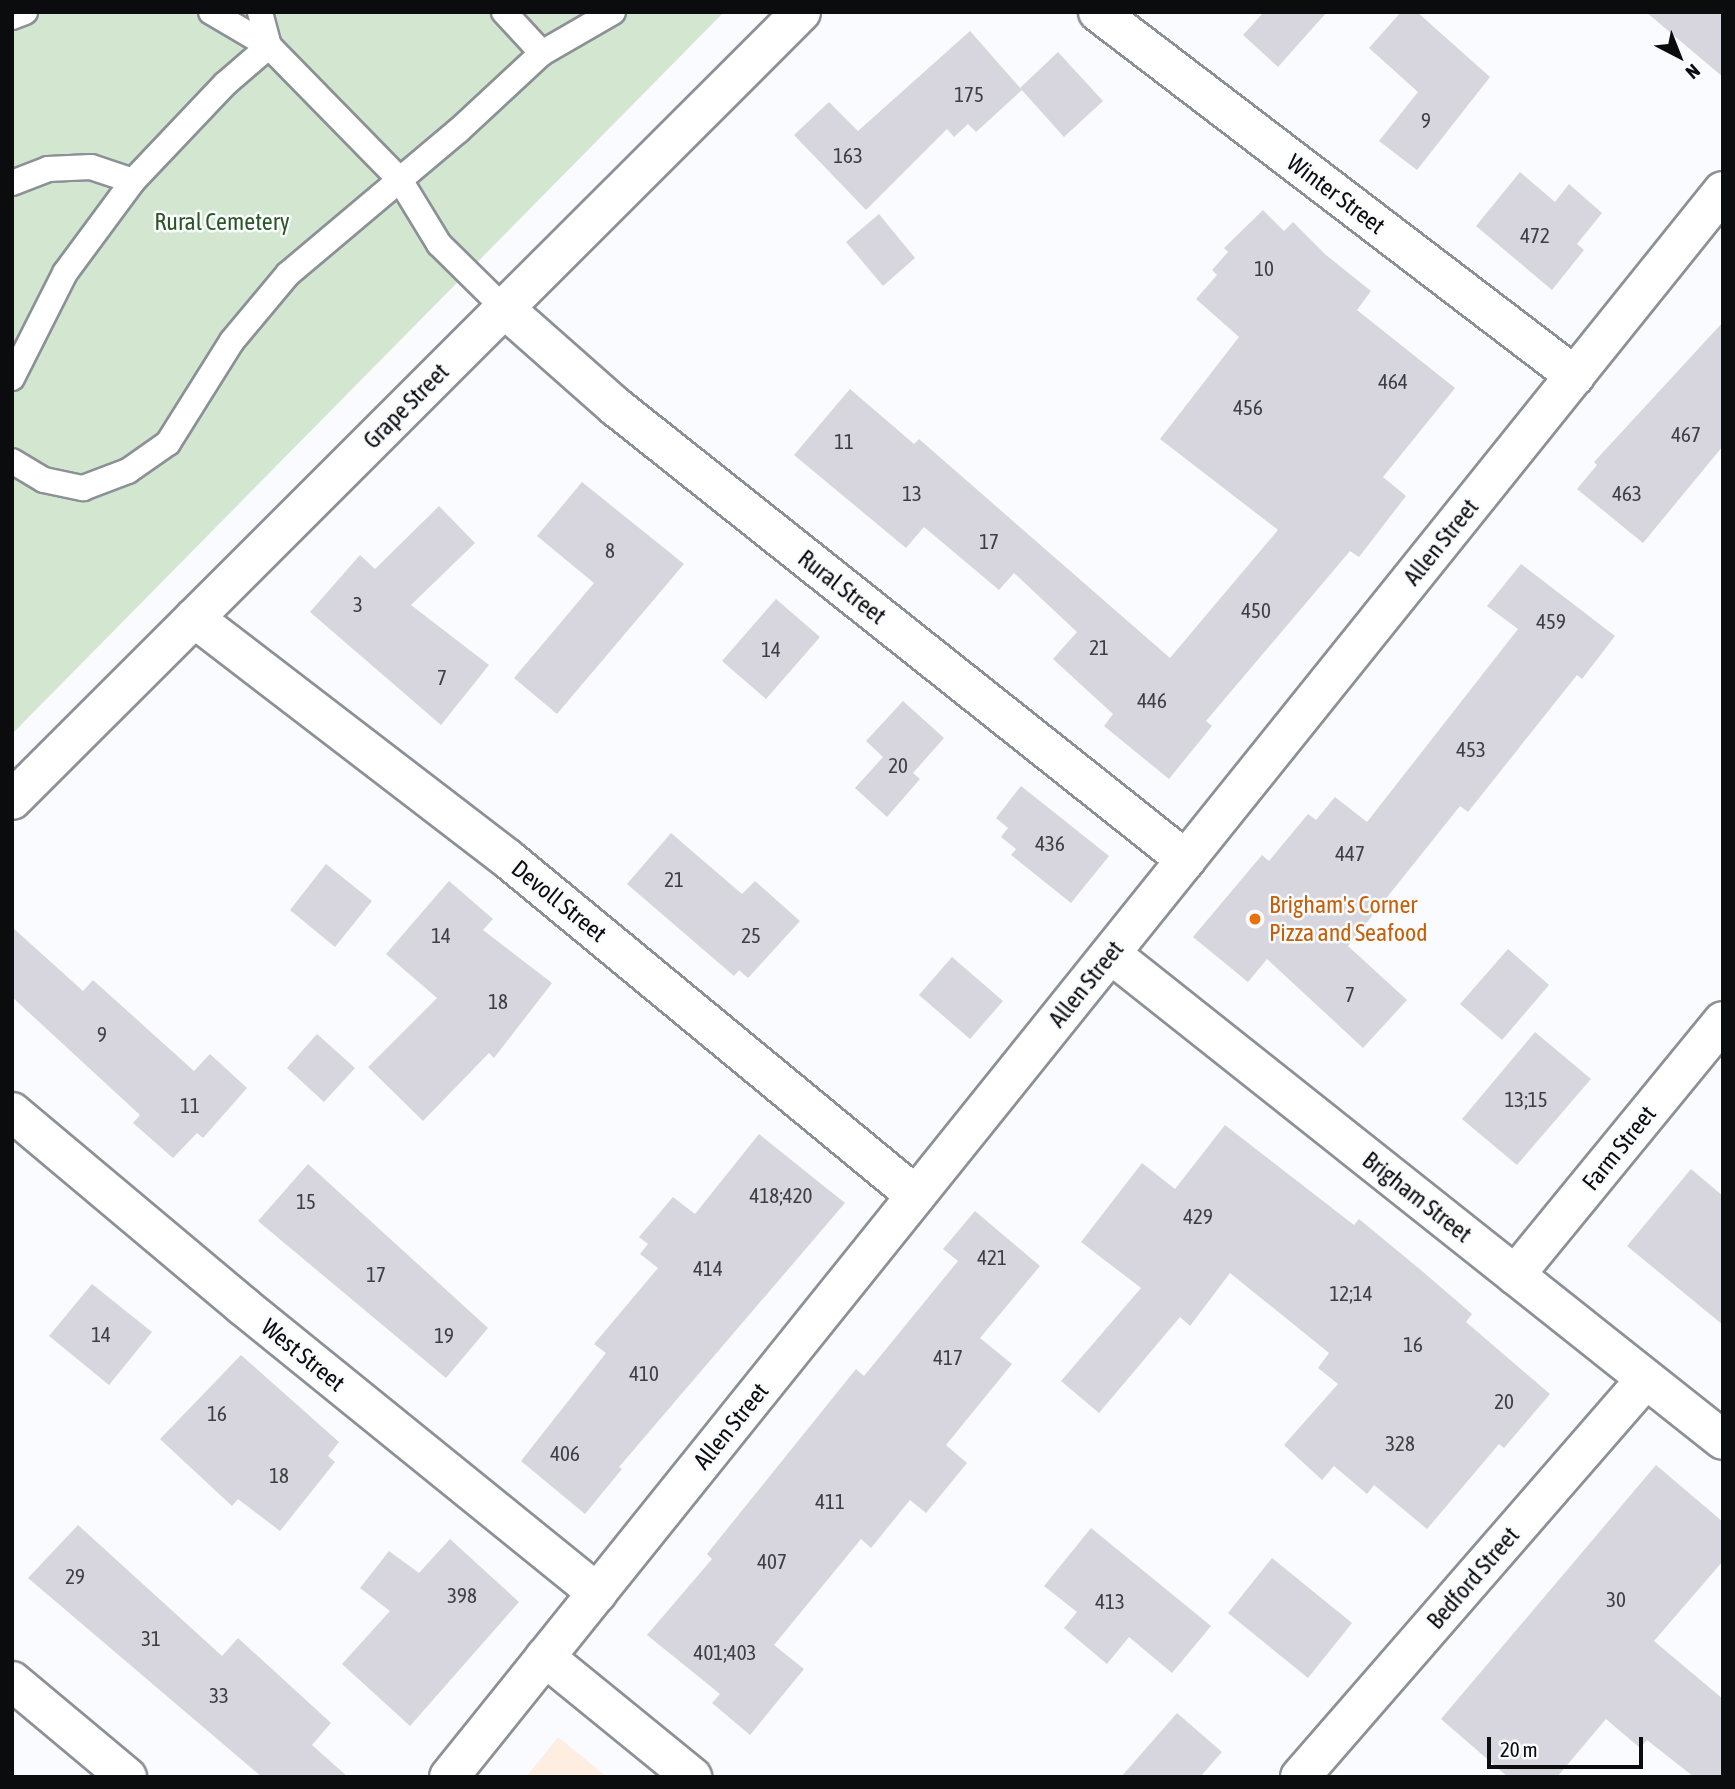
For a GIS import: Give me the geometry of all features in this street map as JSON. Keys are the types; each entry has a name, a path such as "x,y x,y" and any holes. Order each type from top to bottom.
{"street":[{"name":"Grape Street","path":"12,800 801,12"},
{"name":"Winter Street","path":"1098,12 1575,376"},
{"name":"Allen Street","path":"449,1777 1723,191"},
{"name":"Rural Street","path":"503,308 616,407 1186,860"},
{"name":"Devoll Street","path":"194,618 508,859 915,1195"},
{"name":"Brigham Street","path":"1111,954 1723,1440"},
{"name":"Farm Street","path":"1515,1275 1723,1021"},
{"name":"West Street","path":"12,1112 597,1593"},
{"name":"Bedford Street","path":"1300,1777 1646,1379"},
{"path":"545,1657 686,1775"},
{"path":"12,1681 127,1777"}],"lane":[{"path":"12,17 25,12"},
{"path":"211,12 269,46 400,180 439,244 503,308"},
{"path":"260,12 269,46"},
{"path":"504,12 542,53"},
{"path":"12,461 44,480 83,488 128,471 168,443 232,341 288,274 400,180 542,53 613,12"},
{"path":"15,359 65,273 134,181 225,84 269,46"},
{"path":"12,183 48,169 91,167 134,181"}],"shaded area":[{"path":"558,1737 607,1777 526,1777"}],"green space":[{"name":"Rural Cemetery","path":"12,12 724,12 12,734"}],"building":[{"path":"1264,12 1327,12 1278,67 1243,35"},
{"path":"1401,12 1417,12 1490,77 1417,170 1379,141 1418,92 1369,48"},
{"path":"1646,12 1723,12 1723,77"},
{"path":"970,31 1022,90 976,132 968,124 954,137 947,129 866,210 794,135 829,102 858,131"},
{"path":"1058,52 1103,101 1064,137 1020,88"},
{"path":"1520,172 1555,202 1569,184 1602,213 1577,244 1584,250 1552,290 1476,226"},
{"path":"1263,210 1284,231 1293,222 1326,255 1371,291 1357,310 1455,388 1383,477 1406,496 1359,557 1350,551 1206,721 1212,726 1169,779 1104,726 1113,714 1053,659 1077,632 1014,573 999,590 924,527 906,548 794,455 850,389 914,444 919,439 1170,658 1278,530 1160,439 1239,337 1196,299 1217,275 1212,270 1228,252 1224,248"},
{"path":"879,214 915,258 883,286 846,242"},
{"path":"1723,322 1723,446 1643,543 1577,489 1597,465 1594,462"},
{"path":"582,482 684,564 557,714 514,678 594,583 537,536"},
{"path":"439,506 475,543 411,605 489,665 441,725 310,612 360,555 375,569"},
{"path":"1521,564 1615,636 1582,679 1577,675 1468,812 1460,806 1348,946 1407,1000 1363,1048 1267,959 1248,982 1193,937 1262,855 1269,861 1308,814 1316,820 1335,797 1367,822 1518,629 1487,606"},
{"path":"776,599 820,637 766,699 722,661"},
{"path":"903,701 944,738 913,773 920,779 887,817 855,788 883,757 866,741"},
{"path":"1021,786 1109,856 1071,903 1011,855 1016,849 1001,837 1008,828 996,818"},
{"path":"671,833 742,894 755,881 800,921 748,978 739,970 734,976 627,884"},
{"path":"326,864 372,901 335,947 290,910"},
{"path":"449,881 493,919 483,930 552,983 494,1058 489,1053 423,1121 368,1067 437,998 386,954"},
{"path":"12,927 83,991 93,980 194,1071 210,1054 247,1088 203,1138 197,1133 173,1158 133,1123 140,1115 12,997"},
{"path":"1508,949 1549,985 1502,1040 1460,1004"},
{"path":"952,957 1003,1001 970,1039 919,995"},
{"path":"1535,1032 1591,1079 1517,1165 1462,1119"},
{"path":"317,1034 355,1068 324,1102 287,1068"},
{"path":"1225,1125 1354,1225 1359,1219 1422,1271 1472,1314 1466,1322 1550,1394 1504,1448 1499,1444 1427,1529 1374,1485 1367,1494 1334,1466 1322,1480 1284,1445 1338,1384 1318,1368 1329,1353 1230,1273 1190,1326 1180,1317 1099,1413 1061,1381 1141,1288 1081,1242 1142,1163 1175,1189"},
{"path":"759,1134 845,1203 619,1467 622,1469 585,1514 521,1461 606,1353 594,1344 658,1268 640,1254 648,1244 639,1237 673,1197 695,1214"},
{"path":"308,1164 488,1328 446,1378 258,1221"},
{"path":"1691,1169 1723,1196 1723,1325 1627,1246"},
{"path":"975,1211 1040,1266 980,1338 1012,1364 946,1445 967,1463 926,1513 910,1500 871,1548 861,1539 774,1645 804,1669 750,1735 712,1703 720,1694 647,1635 712,1559 707,1554 856,1369 864,1376 958,1261 943,1249"},
{"path":"92,1284 152,1332 109,1385 49,1336"},
{"path":"241,1355 339,1442 328,1456 335,1462 280,1531 238,1499 232,1506 160,1439"},
{"path":"1656,1465 1723,1522 1723,1561 1654,1641 1723,1699 1723,1777 1694,1777 1647,1740 1640,1748 1606,1719 1557,1777 1508,1777 1441,1719"},
{"path":"78,1525 222,1656 238,1638 331,1723 312,1745 348,1777 262,1777 28,1578"},
{"path":"1091,1528 1211,1626 1172,1673 1129,1637 1107,1664 1064,1628 1077,1612 1044,1586"},
{"path":"450,1539 519,1602 410,1726 342,1664 390,1611 360,1588 389,1551 419,1573"},
{"path":"1272,1558 1352,1623 1308,1678 1228,1613"},
{"path":"1177,1713 1222,1752 1200,1777 1121,1777"}],"place":[{"name":"Brigham's Corner Pizza and Seafood","path":"1255,919"}]}
